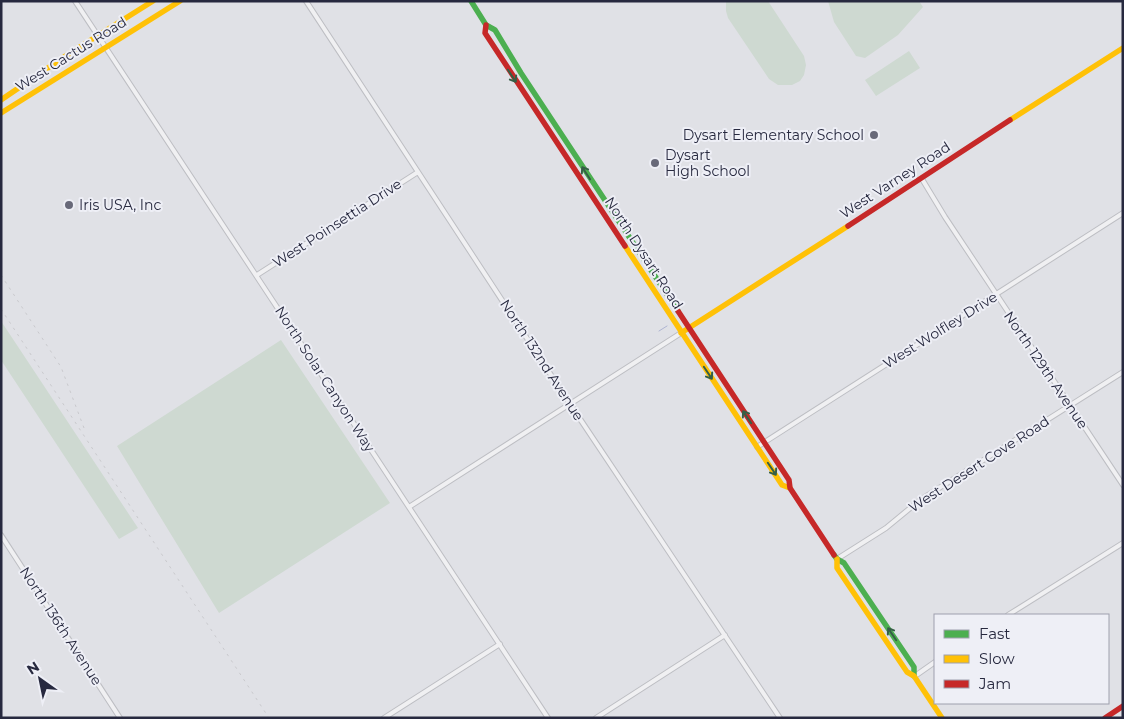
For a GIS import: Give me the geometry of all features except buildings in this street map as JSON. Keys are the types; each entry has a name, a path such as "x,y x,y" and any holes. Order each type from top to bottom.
{"main road":[{"name":"West Cactus Road","path":"1,100 153,1"},
{"name":"West Cactus Road","path":"1,113 104,44 180,1"},
{"name":"North Dysart Road","path":"471,1 486,26 485,33 681,333 782,485 790,488"},
{"path":"486,26 495,30 494,40 500,48 500,56"},
{"name":"North Dysart Road","path":"495,30 521,73 789,480 790,488 837,559 844,563 914,667 914,676"},
{"name":"West Varney Road","path":"681,333 1123,48"},
{"name":"North Dysart Road","path":"837,559 837,568 907,672 914,676 942,718"},
{"path":"1105,718 1123,706"}],"street":[{"name":"North Solar Canyon Way","path":"75,1 548,718"},
{"name":"North 132nd Avenue","path":"306,1 570,404 780,718"},
{"name":"West Poinsettia Drive","path":"257,275 418,172"},
{"name":"North 129th Avenue","path":"922,179 1123,485"},
{"name":"West Wolfley Drive","path":"757,447 1123,214"},
{"path":"409,507 681,333"},
{"name":"West Desert Cove Road","path":"837,559 886,528 920,500 1123,372"},
{"name":"North 136th Avenue","path":"1,535 120,718"},
{"path":"1010,614 1123,543"},
{"path":"596,718 725,635"},
{"path":"384,718 500,644"},
{"path":"914,676 934,663"}],"shaded area":[{"path":"726,1 768,1 804,56 806,65 804,75 800,81 792,85 778,85 769,79 728,18"},
{"path":"828,1 919,1 923,7 898,35 865,58 856,56 834,22"},
{"path":"909,51 920,68 876,96 865,80"},
{"path":"1,321 138,528 119,539 1,360"},
{"path":"281,340 390,503 219,613 117,446"}],"waterway":[{"path":"659,331 667,326"}],"railway":[{"path":"1,275 61,367 84,428"},
{"path":"1,309 269,718"}],"traffic: fast":[{"path":"471,1 486,25 495,30 521,73 678,311"},
{"path":"834,555 844,563 914,667 914,676"}],"traffic: slow":[{"path":"1,100 67,55 153,1"},
{"path":"1,113 180,1"},
{"path":"1010,120 1123,48"},
{"path":"681,333 848,226"},
{"path":"625,246 782,485 790,488"},
{"path":"837,559 837,568 907,672 914,676 942,718"}],"traffic: jam":[{"path":"486,25 485,33 625,246"},
{"path":"848,226 1010,120"},
{"path":"678,311 789,480 790,488 834,555"},
{"path":"1105,718 1123,706"}],"place":[{"name":"Dysart Elementary School","path":"874,135"},
{"name":"Dysart High School","path":"655,163"},
{"name":"Iris USA, Inc","path":"69,205"}]}
